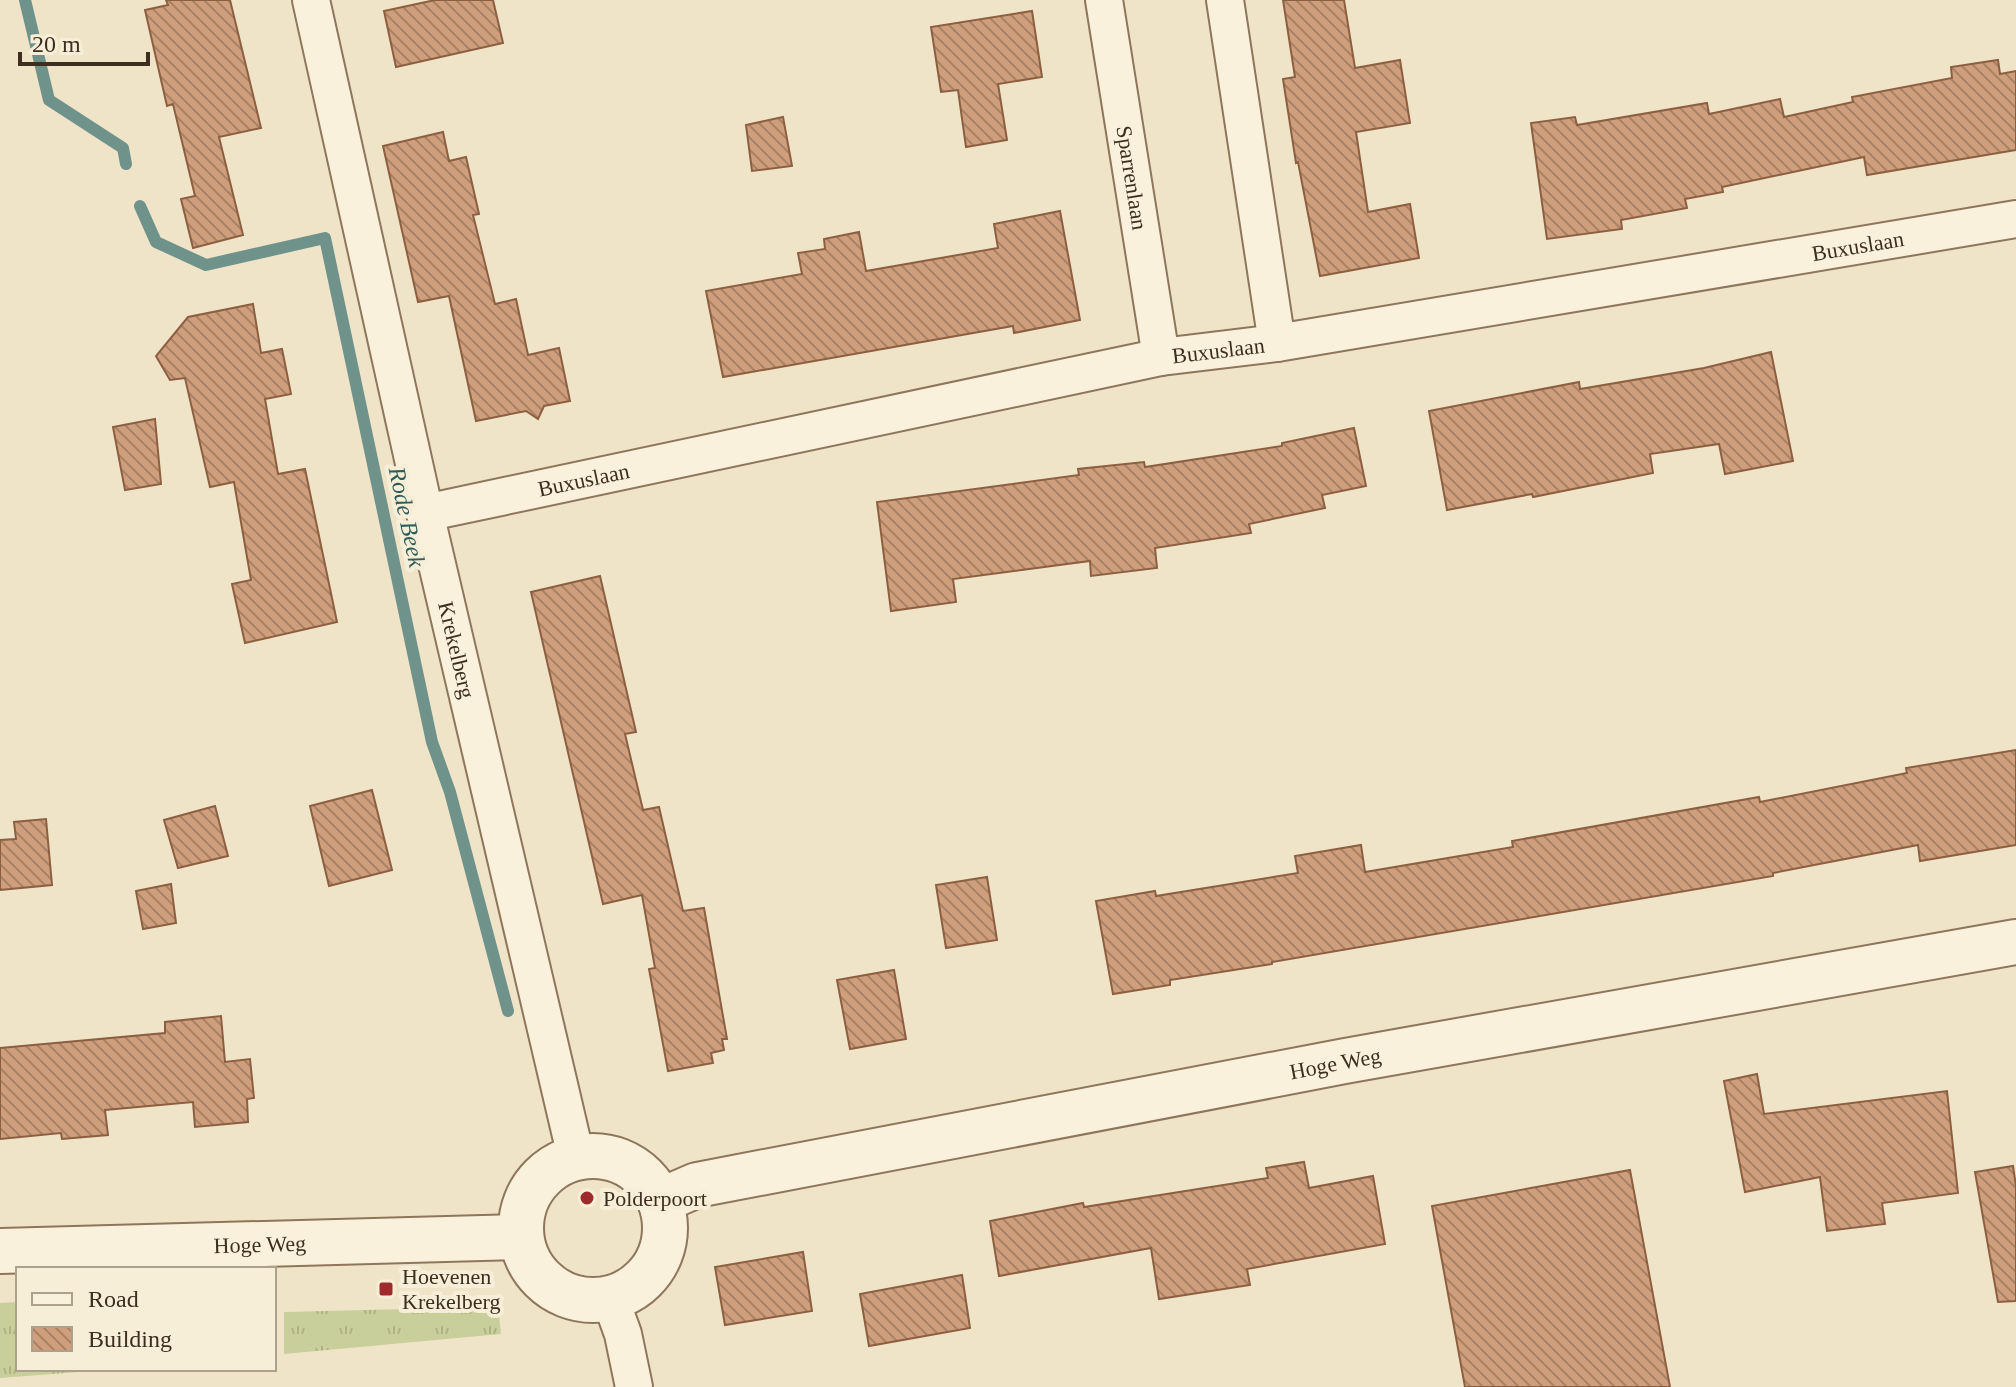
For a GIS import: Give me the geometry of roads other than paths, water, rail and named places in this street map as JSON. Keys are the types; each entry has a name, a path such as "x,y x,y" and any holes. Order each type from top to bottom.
{"street":[{"name":"Krekelberg","path":"311,0 425,513 576,1157"},
{"name":"Sparrenlaan","path":"1104,0 1161,357"},
{"path":"1225,0 1277,343"},
{"name":"Buxuslaan","path":"425,513 1161,357 1277,343 2016,219"},
{"name":"Hoge Weg","path":"660,1201 697,1185 1345,1061 2016,942"},
{"path":"593,1155 626,1163 652,1186 660,1201 664,1232 657,1261 645,1277 629,1290 610,1298 580,1299 552,1288 531,1266 521,1237 525,1202 533,1186 559,1163 593,1155"},
{"name":"Hoge Weg","path":"0,1251 521,1237"},
{"path":"610,1298 623,1334 634,1387"}],"waterway":[{"name":"Rode Beek","path":"25,0 49,100 123,148 126,164"},
{"name":"Rode Beek","path":"140,206 156,242 206,265 325,238 432,742 450,792 508,1011"}],"place":[{"name":"Polderpoort","path":"587,1198"},
{"name":"Hoevenen Krekelberg","path":"386,1289"}]}
